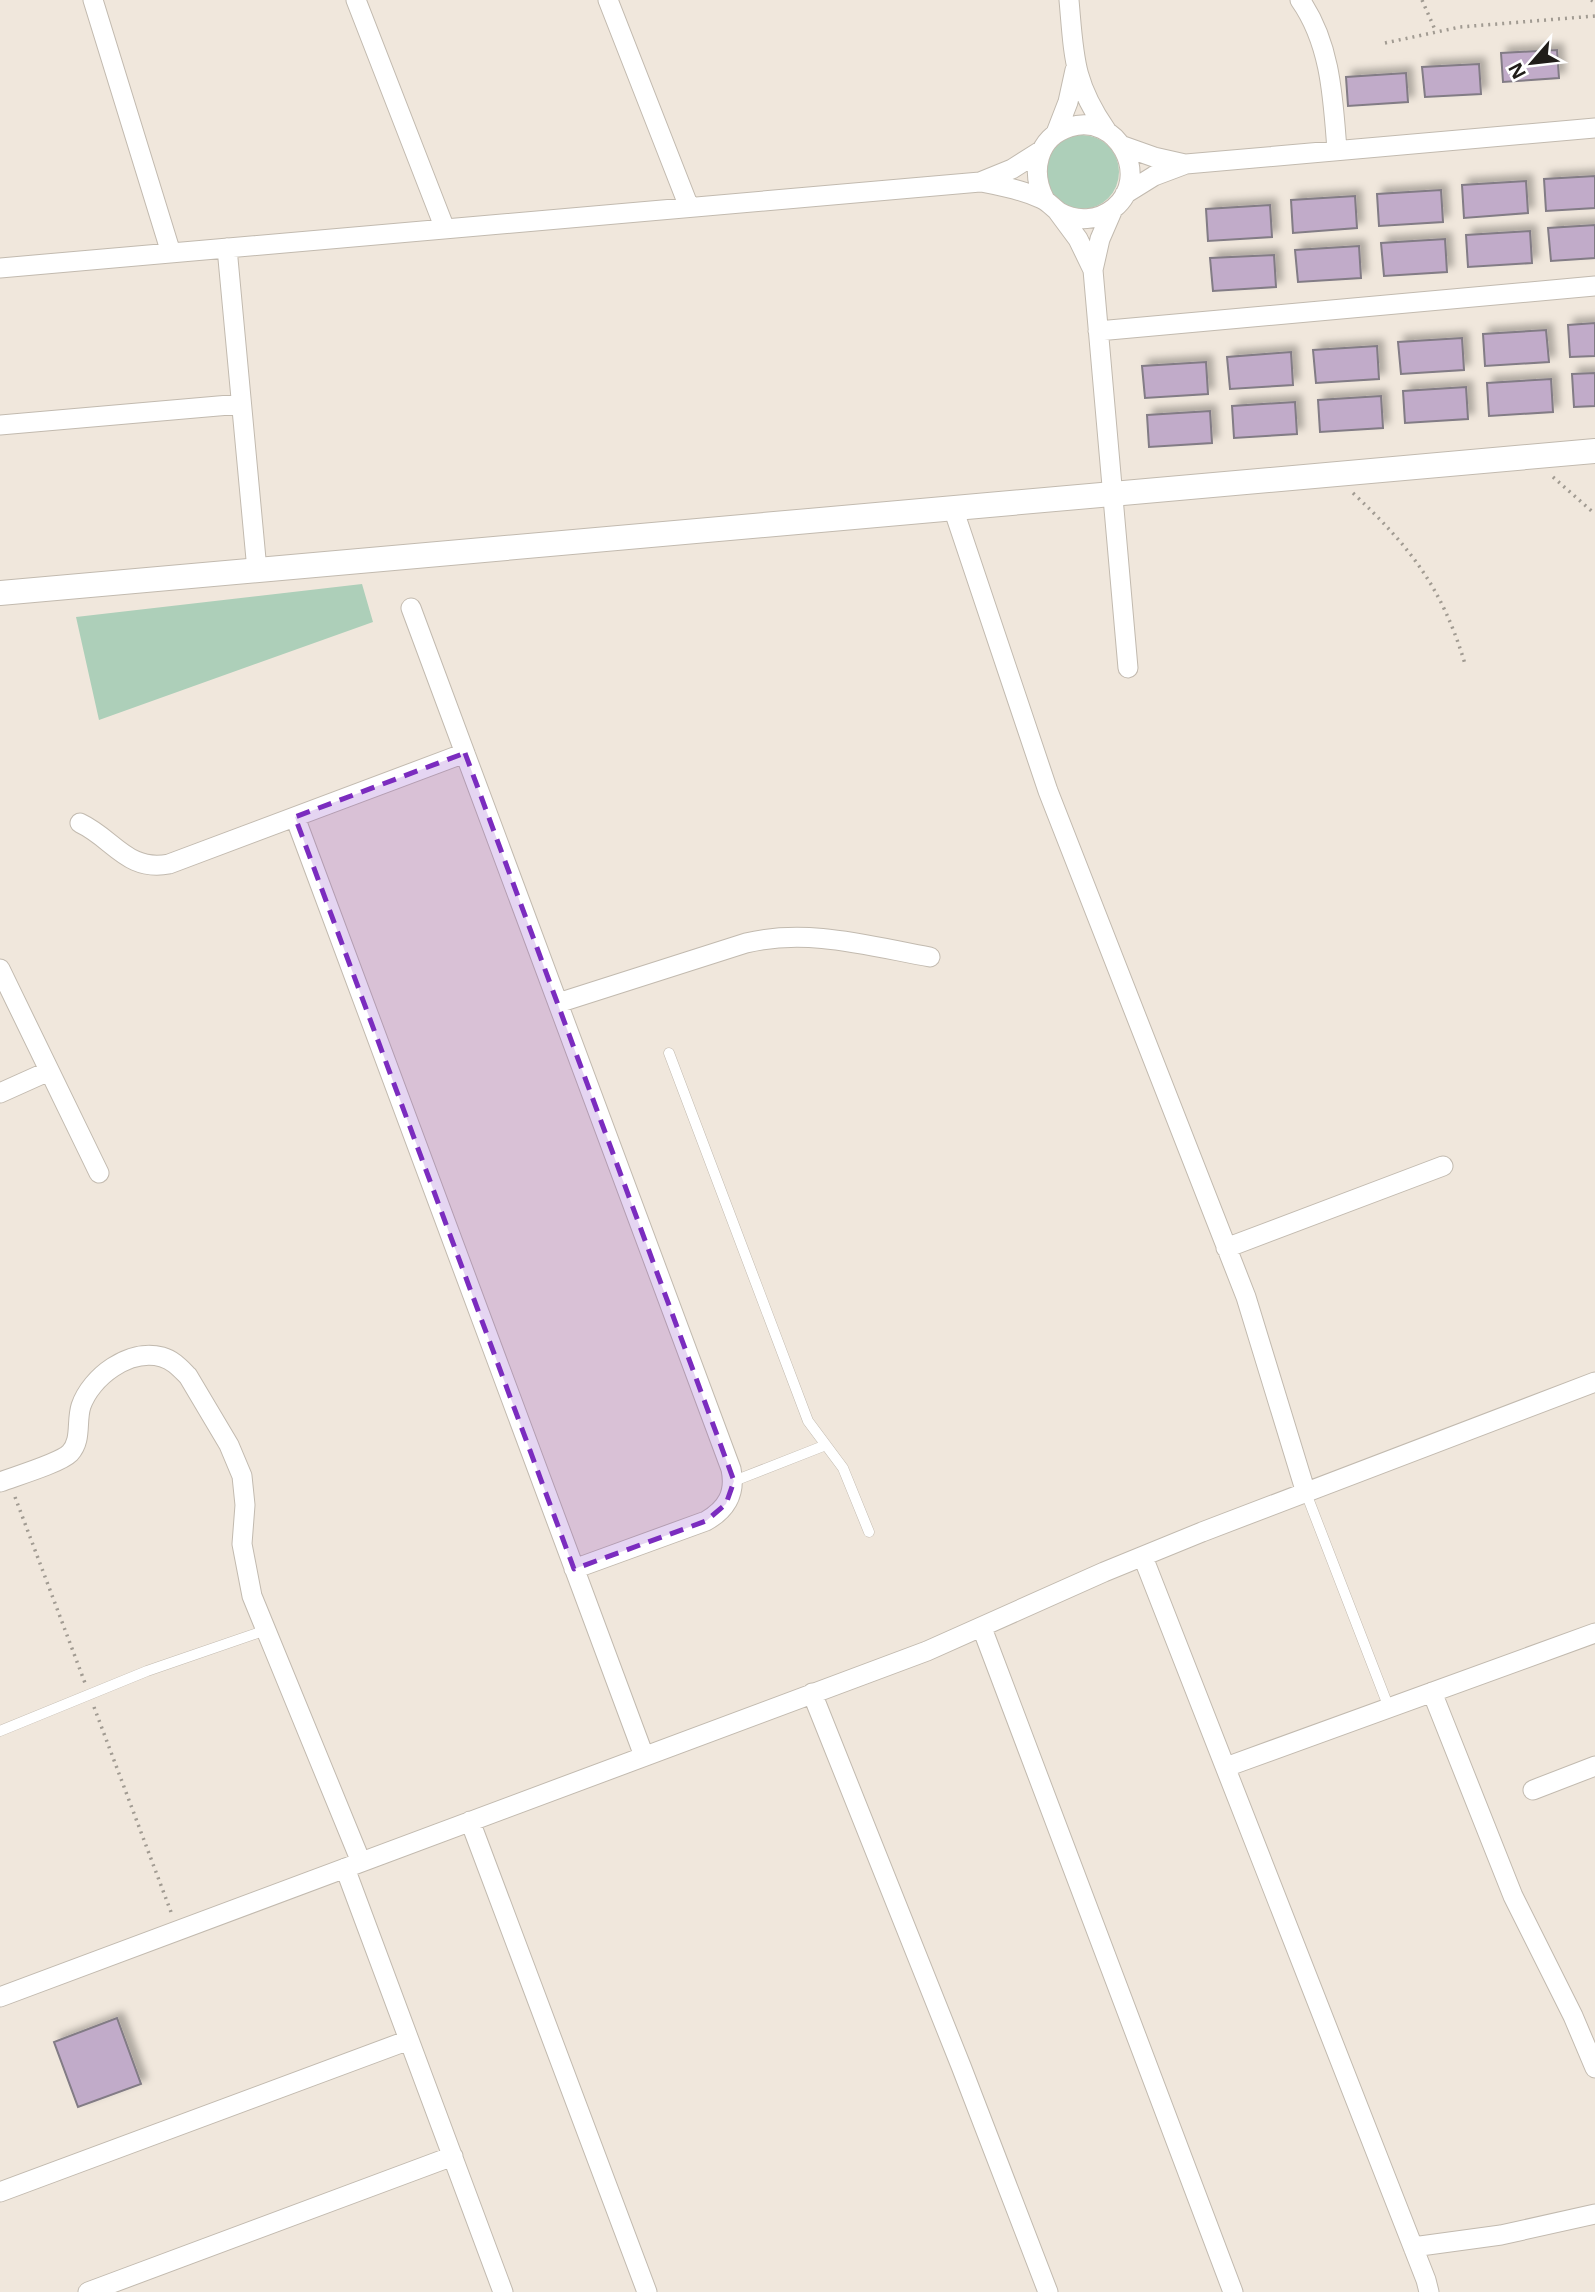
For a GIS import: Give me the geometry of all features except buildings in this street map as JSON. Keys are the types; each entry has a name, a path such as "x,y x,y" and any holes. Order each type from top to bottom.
{"street":[{"path":"93,0 171,253"},
{"path":"356,0 445,229"},
{"path":"608,0 689,207"},
{"path":"1069,0 1075,69 1087,102 1106,131 1123,146 1186,164"},
{"path":"1300,0 1318,33 1328,63 1337,150"},
{"path":"979,182 1012,169 1042,150 1056,134 1068,102 1075,69"},
{"path":"1056,134 1072,126 1089,125 1106,131"},
{"path":"0,268 979,182 1013,189 1070,217 1086,219 1100,216 1154,176 1186,164 1595,128"},
{"path":"1123,146 1130,170 1119,201 1100,239 1093,270 1128,668"},
{"path":"1042,150 1037,163 1037,178 1051,206 1078,239 1093,270"},
{"path":"227,248 257,570"},
{"path":"1098,331 1595,286"},
{"path":"0,425 242,404"},
{"path":"0,593 1595,451"},
{"path":"953,508 1048,791 1246,1297 1307,1493"},
{"path":"411,608 732,1469 734,1481 726,1504 718,1514 706,1521 574,1569"},
{"path":"80,823 102,835 128,859 148,866 159,866 465,753"},
{"path":"295,817 644,1756"},
{"path":"558,1003 746,943 777,937 823,938 930,957"},
{"path":"0,970 99,1173"},
{"path":"0,1093 49,1071"},
{"path":"1226,1248 1443,1166"},
{"path":"0,1482 61,1459 71,1451 77,1440 78,1420 86,1395 100,1378 126,1360 144,1355 170,1360 188,1376 236,1460 245,1493 242,1544 252,1596 353,1865 409,2039 503,2292"},
{"path":"0,1997 871,1672 982,1628 1143,1557 1595,1382"},
{"path":"1143,1557 1429,2292"},
{"path":"982,1628 1233,2292"},
{"path":"1226,1767 1595,1633"},
{"path":"1432,1692 1513,1896 1573,2016 1595,2068"},
{"path":"812,1693 1048,2292"},
{"path":"1533,1790 1595,1766"},
{"path":"470,1821 647,2292"},
{"path":"0,2192 409,2039"},
{"path":"88,2292 453,2156"},
{"path":"1413,2247 1501,2235 1595,2214"}],"lane":[{"path":"668,1053 808,1421 847,1477 869,1532"},
{"path":"734,1481 825,1445"},
{"path":"1307,1493 1389,1708"},
{"path":"0,1731 147,1671 266,1630"}],"path":[{"path":"1422,0 1436,32"},
{"path":"1385,43 1494,24 1595,16"},
{"path":"1531,457 1595,514"},
{"path":"1334,474 1391,528 1423,569 1448,615 1465,664"}],"highlighted area":[{"path":"465,753 734,1481 726,1504 706,1521 574,1569 295,817"}],"green space":[{"path":"1075,135 1089,135 1103,141 1113,151 1119,172 1113,193 1103,203 1089,209 1075,209 1061,203 1051,193 1045,179 1045,165 1051,151 1061,141"},
{"path":"362,584 373,622 99,720 76,617"}]}
